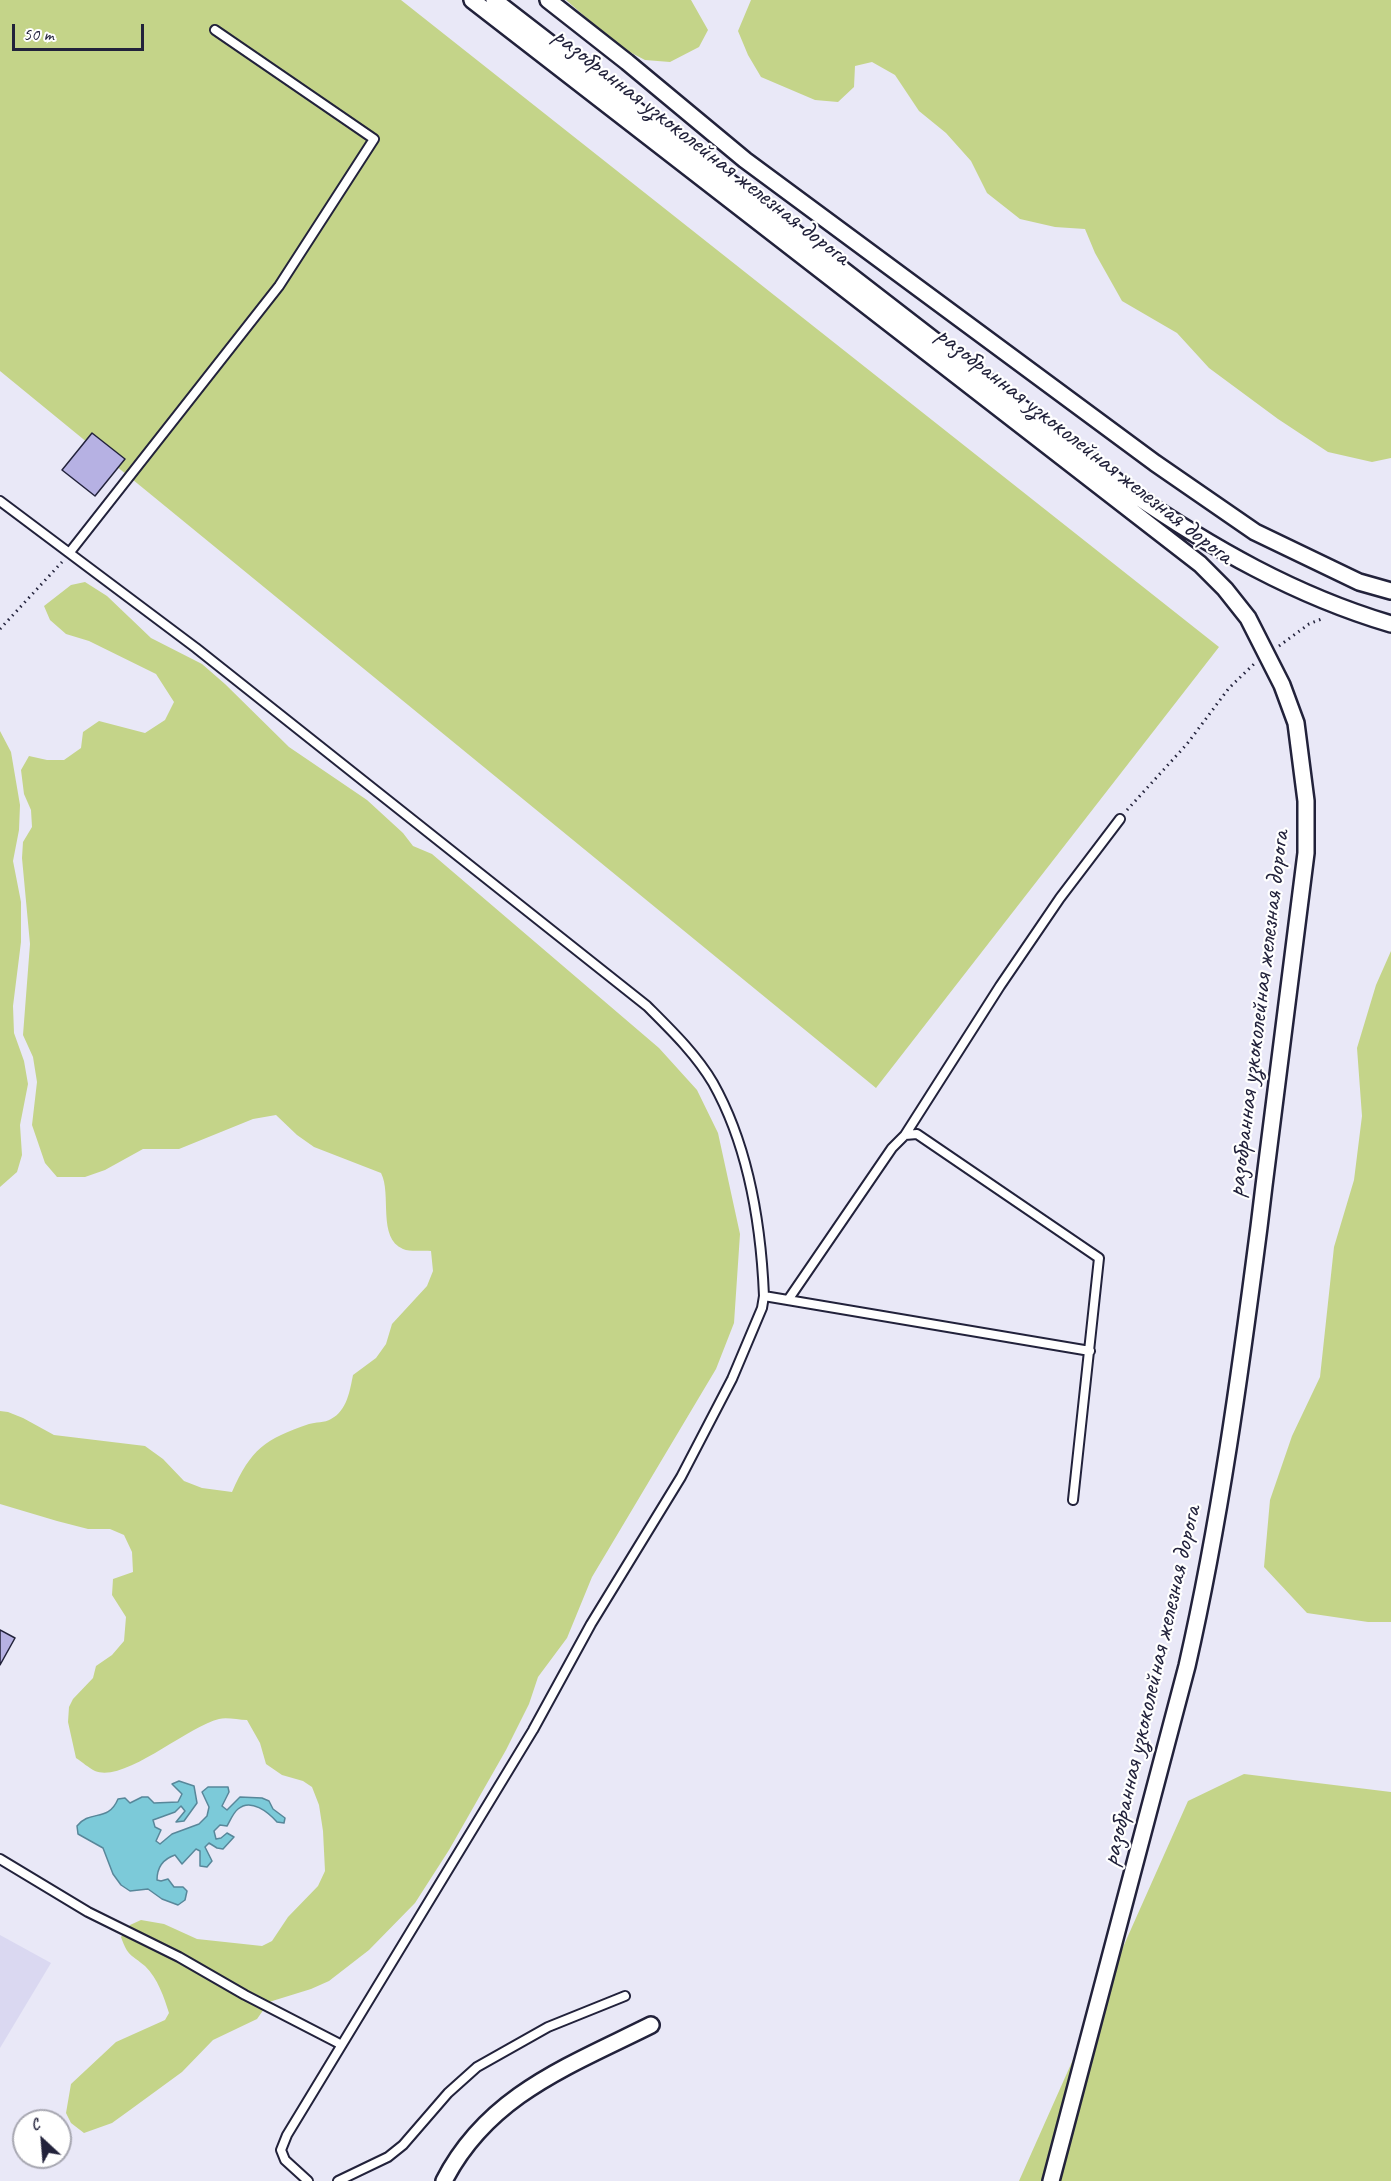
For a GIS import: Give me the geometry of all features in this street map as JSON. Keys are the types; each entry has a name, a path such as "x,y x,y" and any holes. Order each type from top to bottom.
{"street":[{"name":"разобранная узкоколейная железная дорога","path":"472,0 1200,564 1225,589 1248,618 1268,654 1296,723 1306,801 1306,853 1233,1425 1206,1584 1187,1666 1051,2181"},
{"path":"494,0 1129,491 1202,539 1276,579 1338,607 1391,624"},
{"path":"548,0 745,160 1155,464 1255,532 1359,582 1391,591"},
{"path":"444,2181 466,2144 503,2106 553,2074 651,2025"}],"lane":[{"path":"70,552 279,286 374,140 215,30"},
{"path":"0,501 196,648 647,1006 680,1039 712,1082 735,1134 755,1204 765,1296 732,1379 681,1477 591,1624 533,1730 340,2044 287,2135 281,2150 285,2160 309,2181"},
{"path":"788,1300 892,1148 905,1135 1000,986 1060,898 1120,819"},
{"path":"905,1135 917,1134 1099,1258 1073,1500"},
{"path":"765,1296 1090,1351"},
{"path":"0,1859 88,1912 179,1957 244,1995 340,2044"},
{"path":"338,2181 388,2157 403,2145 448,2093 477,2067 548,2026 625,1996"}],"path":[{"path":"0,629 70,552"},
{"path":"1120,819 1186,744 1229,688 1253,664 1309,624 1324,619 1338,607"}],"shaded area":[{"path":"0,1935 51,1963 0,2048"}],"green space":[{"path":"0,0 401,0 1219,647 876,1088 0,371"},
{"path":"566,0 691,0 708,30 699,47 670,62 645,60 620,47"},
{"path":"751,0 1391,0 1391,458 1372,462 1328,452 1278,419 1209,368 1177,333 1122,301 1095,253 1085,229 1055,227 1020,219 987,193 971,161 946,133 919,111 895,75 872,62 855,66 854,87 838,102 815,100 761,77 738,31"},
{"path":"85,582 107,596 151,638 202,664 289,747 367,800 403,833 413,846 432,854 659,1048 697,1090 718,1133 740,1234 734,1323 716,1369 592,1577 567,1638 538,1677 529,1704 506,1750 449,1850 415,1903 369,1950 329,1981 269,2002 257,2019 213,2040 182,2072 112,2123 84,2133 72,2124 72,2109 67,2109 71,2084 116,2042 165,2020 169,2013 154,1977 145,1966 130,1955 123,1943 121,1937 130,1925 141,1920 164,1924 197,1939 262,1946 272,1941 288,1917 318,1886 325,1871 323,1831 319,1805 312,1787 303,1781 282,1775 266,1764 260,1743 247,1720 222,1718 205,1724 139,1762 108,1773 95,1771 76,1758 68,1722 69,1707 73,1699 93,1678 96,1666 112,1655 124,1641 126,1617 112,1595 113,1579 133,1572 132,1552 124,1535 110,1529 88,1529 0,1504 0,1411 23,1418 54,1435 145,1446 163,1459 184,1481 202,1488 232,1492 246,1465 261,1447 294,1429 329,1420 341,1411 347,1400 353,1375 376,1358 386,1344 392,1324 427,1286 433,1271 431,1251 403,1249 390,1235 381,1173 314,1147 276,1115 253,1119 179,1149 143,1149 105,1170 85,1177 57,1177 45,1163 32,1125 37,1082 33,1057 23,1035 30,944 22,858 23,842 32,827 31,810 24,794 21,770 29,756 47,760 64,760 81,748 83,732 99,721 145,733 165,720 174,702 156,674 89,641 66,634 50,620 44,606 71,585"},
{"path":"0,731 11,752 20,805 19,830 13,861 21,902 21,942 13,1006 14,1033 24,1061 28,1084 20,1125 22,1155 17,1172 0,1187"},
{"path":"1391,951 1391,1622 1368,1622 1307,1613 1264,1567 1270,1500 1292,1436 1320,1377 1334,1247 1354,1180 1362,1116 1357,1048 1376,985"},
{"path":"1244,1774 1391,1792 1391,2181 1019,2181 1188,1801"}],"water":[{"path":"179,1781 194,1786 197,1803 184,1821 176,1822 185,1811 181,1806 175,1812 153,1820 155,1827 161,1830 156,1841 160,1844 172,1834 199,1824 207,1816 209,1807 202,1792 208,1787 228,1787 229,1792 222,1806 227,1810 240,1797 262,1798 269,1801 273,1809 285,1818 284,1823 277,1822 259,1808 243,1806 238,1809 227,1826 220,1825 214,1831 216,1839 227,1833 234,1837 223,1849 209,1843 205,1847 212,1861 207,1867 200,1866 200,1851 196,1849 182,1864 175,1855 167,1859 158,1872 157,1880 168,1879 174,1887 183,1887 187,1891 185,1900 178,1905 162,1899 148,1889 130,1891 121,1885 113,1874 103,1848 78,1834 77,1826 87,1818 109,1811 118,1799 125,1798 130,1803 142,1797 148,1797 154,1803 178,1802 182,1794 172,1784"}],"building":[{"path":"92,433 125,459 95,496 62,470"},
{"path":"0,1630 15,1638 0,1665"}]}
